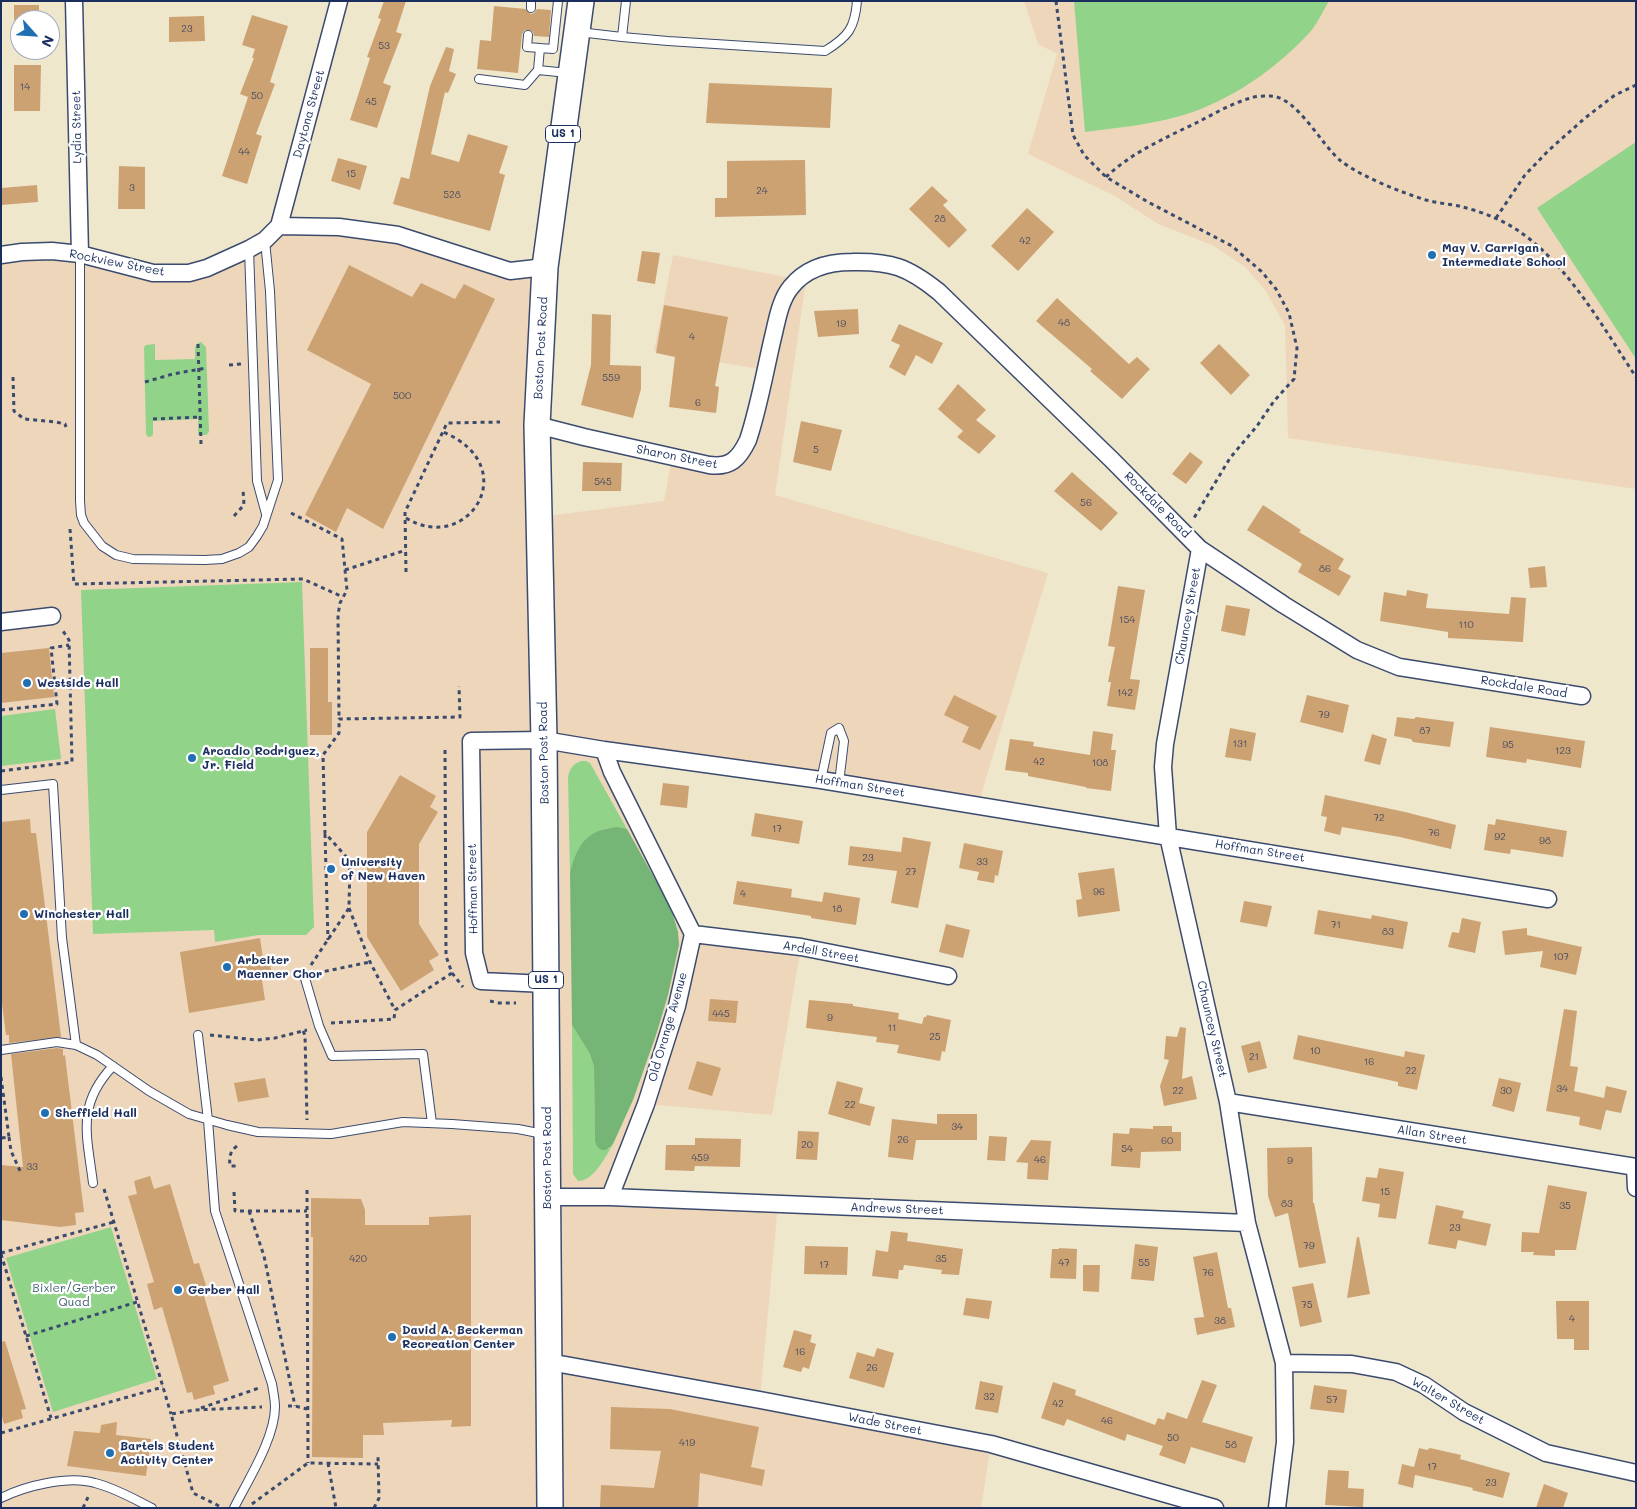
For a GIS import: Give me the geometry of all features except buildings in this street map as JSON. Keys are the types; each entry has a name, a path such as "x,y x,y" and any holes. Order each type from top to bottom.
{"main road":[{"name":"Boston Post Road","path":"550,1508 544,740 537,425 545,267 581,1"}],"street":[{"name":"Lydia Street","path":"74,1 80,254"},
{"name":"Daytona Street","path":"279,226 339,1"},
{"name":"Rockview Street","path":"1,255 37,251 80,254 153,272 189,273 207,268 249,249 265,240 279,226"},
{"path":"279,226 339,227 398,235 510,271 545,267"},
{"name":"Rockdale Road","path":"785,295 790,287 804,274 830,263 880,262 911,272 939,292 1112,460 1200,549 1284,606 1358,650 1400,666 1582,696"},
{"name":"Sharon Street","path":"537,425 709,465 722,466 728,464 740,454 748,440 785,295"},
{"name":"Chauncey Street","path":"1200,549 1165,744 1163,767 1168,836 1228,1102 1247,1223 1284,1363 1285,1442 1277,1508"},
{"path":"1,622 52,616"},
{"name":"Hoffman Street","path":"546,984 481,981 474,953 471,741 544,740 821,780 1548,899"},
{"path":"604,750 612,772 693,934"},
{"name":"Ardell Street","path":"693,934 801,947 948,976"},
{"name":"Old Orange Avenue","path":"610,1197 646,1104 677,1006 693,934"},
{"name":"Allan Street","path":"1228,1102 1635,1167"},
{"path":"1635,1167 1636,1188"},
{"name":"Andrews Street","path":"548,1197 610,1197 1247,1223"},
{"name":"Wade Street","path":"549,1362 991,1444 1215,1508"},
{"name":"Walter Street","path":"1284,1363 1352,1364 1396,1372 1424,1384 1464,1412 1546,1453 1636,1473"}],"lane":[{"path":"528,35 527,47 553,49 558,1"},
{"path":"622,37 626,1"},
{"path":"576,32 668,42 825,50 840,42 852,26 856,16 857,1"},
{"path":"479,79 525,85 538,70 540,48"},
{"path":"538,70 571,73"},
{"path":"80,254 80,501 84,522 102,546 116,555 133,559 222,559 239,554 258,536 278,480 270,291 265,240"},
{"path":"249,249 257,481 266,514"},
{"path":"821,780 831,733 839,728 844,741 839,783"},
{"path":"1,790 53,784 62,938 76,1045"},
{"path":"304,975 318,1026 332,1056 423,1054 432,1123"},
{"path":"198,1035 208,1120 214,1211 272,1384 275,1407 272,1427 234,1508"},
{"path":"1,1050 57,1042 76,1045 97,1055 149,1091 189,1114 258,1132 331,1134 403,1122 518,1129 548,1134"},
{"path":"93,1183 86,1126 88,1106 95,1088 113,1066"},
{"path":"1,1498 22,1489 55,1482 80,1480 102,1485 152,1508"}],"path":[{"path":"1056,1 1073,135 1084,155 1106,177 1148,202 1232,246 1262,272 1276,289 1289,313 1296,348 1294,379 1274,401 1257,426 1230,458 1183,533"},
{"path":"1496,218 1525,175 1548,150 1615,95 1636,85"},
{"path":"1106,177 1116,168 1157,142 1223,109 1252,97 1272,96 1288,103 1308,122 1340,160 1349,166 1392,189 1427,200 1462,206 1496,218 1522,232 1550,258 1580,295 1636,377"},
{"path":"198,344 201,444"},
{"path":"145,382 173,374 206,368"},
{"path":"13,377 14,411 24,419 65,424 66,433"},
{"path":"153,419 200,417"},
{"path":"406,572 405,512 447,424 500,422"},
{"path":"405,518 416,524 434,527 454,524 466,517 480,502 484,487 483,472 479,461 461,440 443,432"},
{"path":"290,513 342,538 347,590 340,603 338,615 339,733 323,755 328,940"},
{"path":"70,523 74,584 303,579 343,597"},
{"path":"345,570 406,550"},
{"path":"1,771 72,762 68,637 52,616"},
{"path":"1,710 57,704 51,648 69,645"},
{"path":"339,719 460,717 459,686"},
{"path":"325,833 350,861 349,908 370,962 395,1010 394,1019 330,1023"},
{"path":"304,975 349,908"},
{"path":"304,975 370,962"},
{"path":"395,1010 452,972"},
{"path":"198,1035 216,1035 257,1040 275,1038 308,1029"},
{"path":"303,1031 305,1035 307,1123"},
{"path":"1,1076 11,1151 21,1173"},
{"path":"1,1138 9,1137"},
{"path":"234,1167 230,1166 229,1152 237,1146"},
{"path":"93,1183 104,1189 178,1434 193,1493 219,1506"},
{"path":"307,1190 308,1463"},
{"path":"234,1192 235,1211 307,1211"},
{"path":"228,1204 234,1204"},
{"path":"250,1211 264,1256 295,1406"},
{"path":"51,1418 1,1254 114,1222"},
{"path":"26,1336 137,1302"},
{"path":"196,1410 272,1384"},
{"path":"1,1433 163,1387"},
{"path":"171,1414 196,1410 295,1406 307,1409"},
{"path":"374,1508 379,1498 378,1457"},
{"path":"250,1508 252,1503 308,1463 378,1464"},
{"path":"328,1463 336,1508"}],"shaded area":[{"name":"May V. Carrigan Intermediate School","path":"1024,1 1636,1 1636,489 1288,438 1285,326 1266,291 1244,266 1212,245 1158,224 1115,196 1028,154 1057,54 1038,44"},
{"name":"University of New Haven","path":"279,226 339,227 510,271 545,267 539,517 664,501 672,457 734,460 765,370 654,351 673,255 806,281 775,495 1048,573 978,805 605,750 693,934 801,947 772,1115 646,1104 610,1197 778,1204 760,1399 991,1444 981,1508 1,1508 1,255 22,252 189,273"}],"green space":[{"path":"1074,1 1329,1 1314,28 1299,44 1272,68 1226,97 1180,116 1140,125 1085,132"},
{"path":"1636,142 1636,359 1537,208"},
{"path":"201,342 206,347 209,432 206,435 198,435 198,419 153,421 153,435 148,437 146,434 144,347 155,344 155,360 195,359 195,347"},
{"name":"Arcadio Rodriguez, Jr. Field","path":"302,582 314,927 306,935 259,935 215,942 214,930 93,934 81,590"},
{"path":"55,709 61,759 1,766 1,716"},
{"path":"581,761 590,763 627,829 605,829 589,837 578,852 570,872 568,777 572,767"},
{"path":"617,827 627,829 666,899 678,932 679,945 668,995 633,1100 613,1144 608,1149 602,1150 596,1145 595,1141 594,1067 590,1054 572,1025 570,872 576,854 585,840 598,831"},
{"path":"572,1025 590,1054 594,1067 595,1141 609,1149 613,1144 594,1173 584,1180 578,1181 573,1174"},
{"name":"Bixler/Gerber Quad","path":"111,1227 157,1379 53,1412 6,1258"}],"place":[{"name":"May V. Carrigan Intermediate School","path":"1432,255"},
{"name":"Westside Hall","path":"27,683"},
{"name":"Arcadio Rodriguez, Jr. Field","path":"192,758"},
{"name":"University of New Haven","path":"331,869"},
{"name":"Winchester Hall","path":"24,914"},
{"name":"Arbeiter Maenner Chor","path":"227,967"},
{"name":"Sheffield Hall","path":"45,1113"},
{"name":"Gerber Hall","path":"178,1290"},
{"name":"David A. Beckerman Recreation Center","path":"392,1337"},
{"name":"Bartels Student Activity Center","path":"110,1453"}]}
